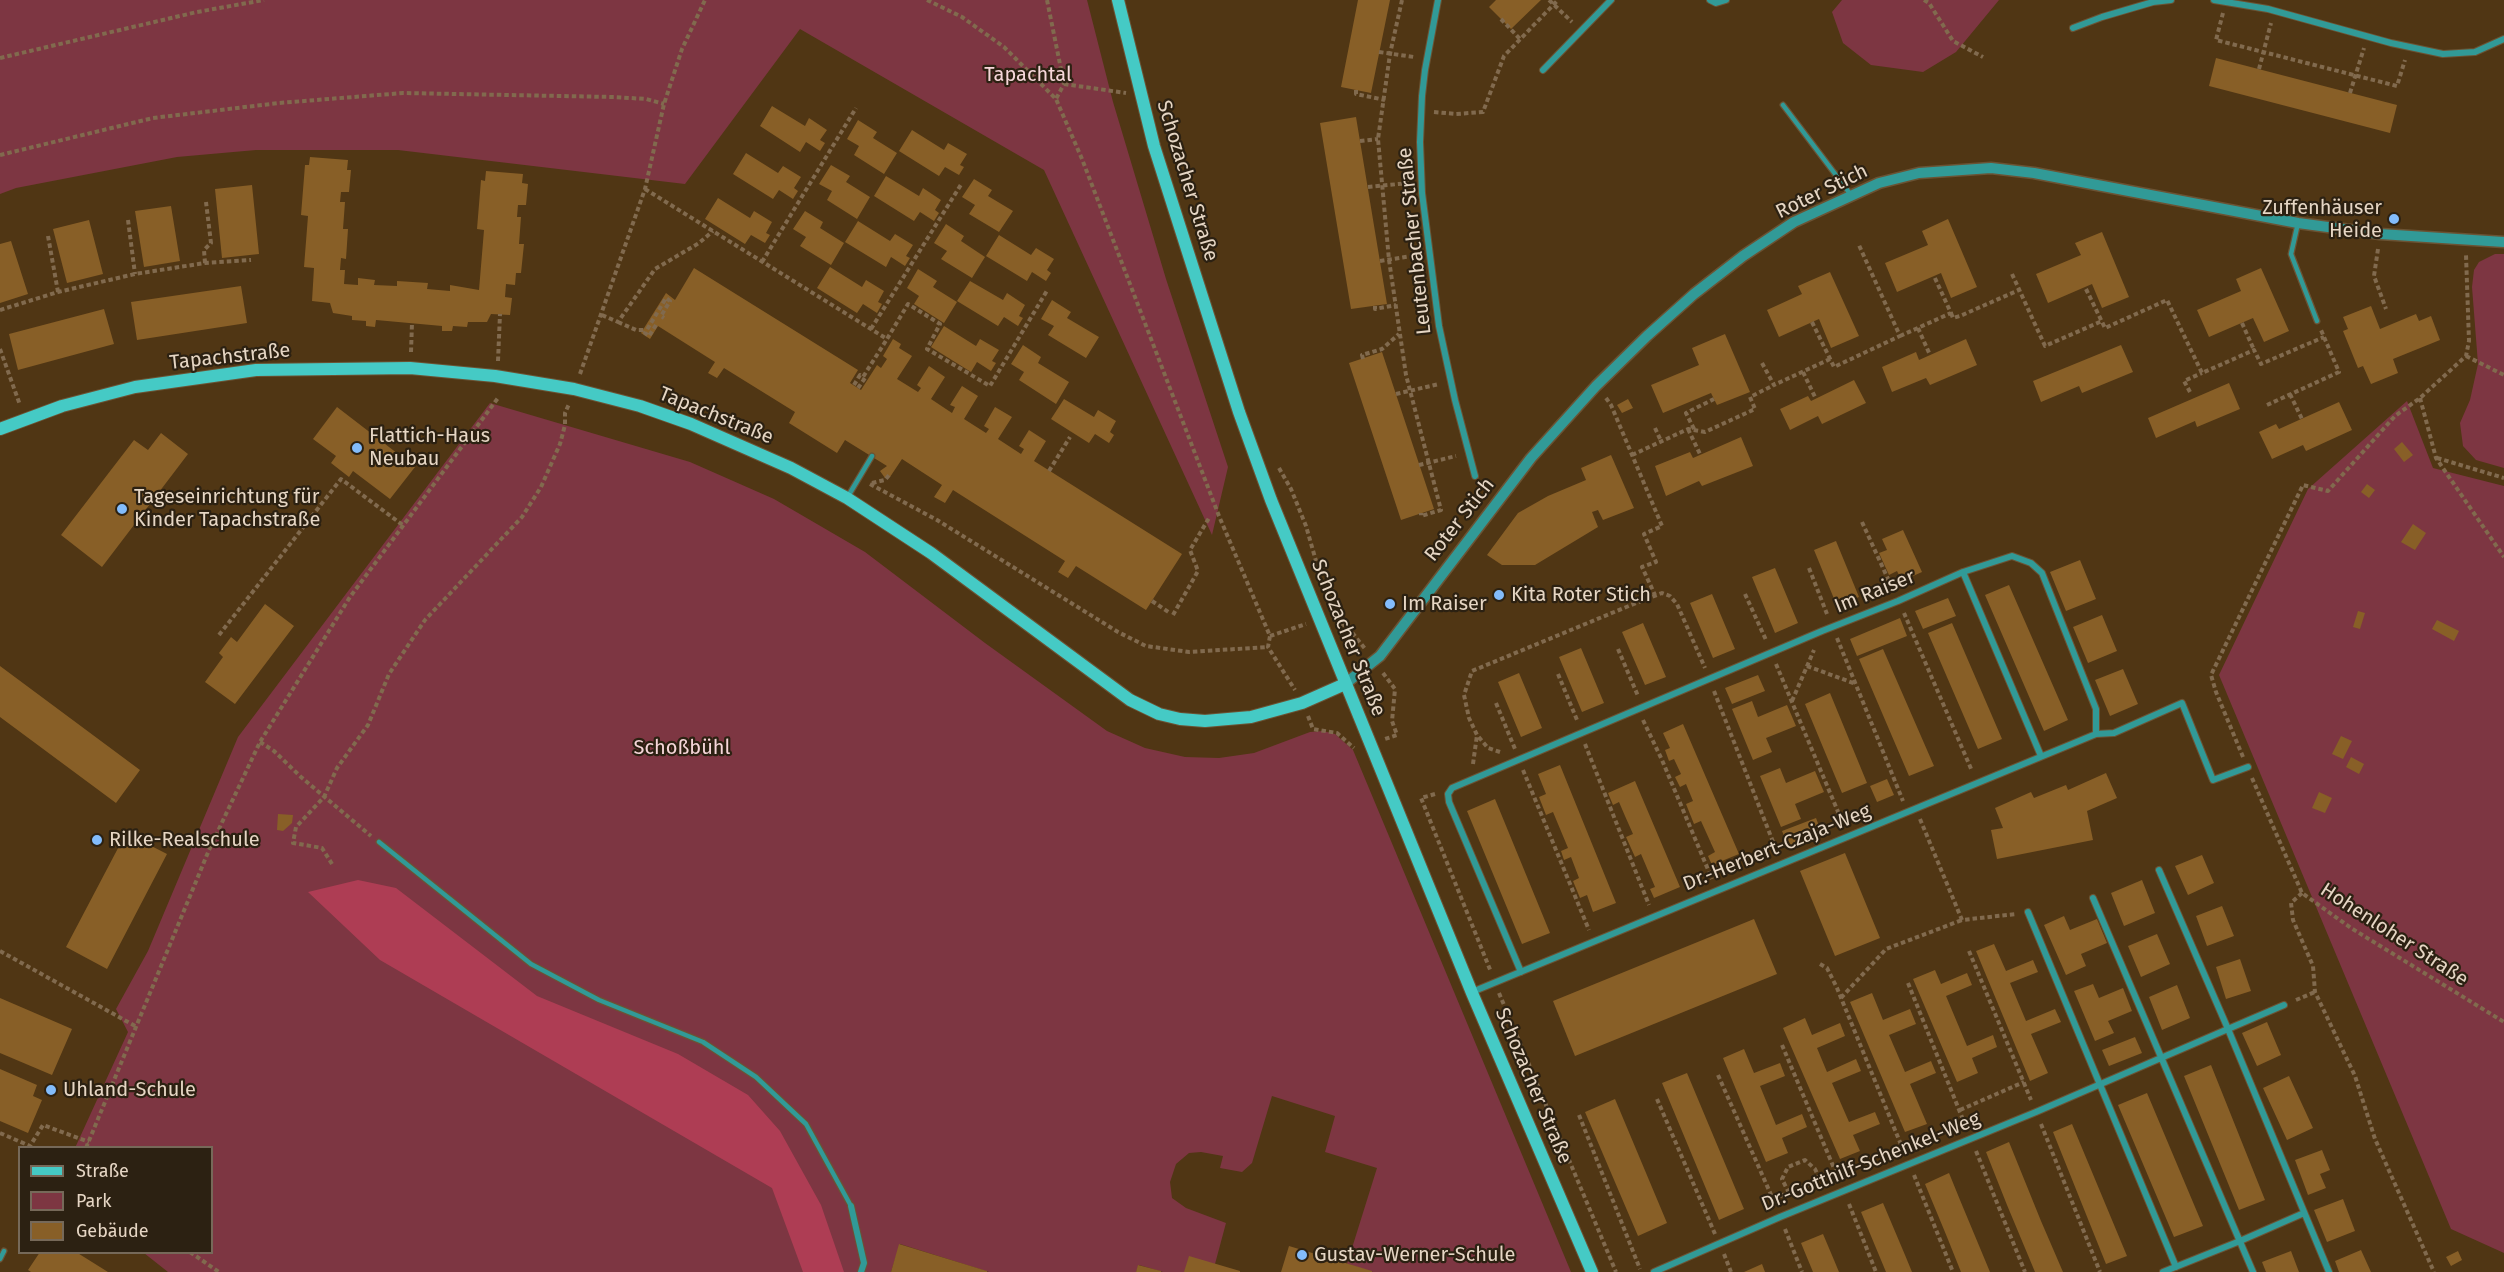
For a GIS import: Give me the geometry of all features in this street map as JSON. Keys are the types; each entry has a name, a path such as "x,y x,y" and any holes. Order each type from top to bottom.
{"main road":[{"name":"Schozacher Straße","path":"1118,0 1154,146 1239,412 1370,745 1472,993 1592,1272"},
{"name":"Tapachstraße","path":"0,429 62,406 135,387 256,370 410,368 495,376 574,389 640,406 691,424 791,468 847,498 931,553 1130,700 1159,714 1205,721 1251,717 1302,703 1345,684"}],"street":[{"name":"Leutenbacher Straße","path":"1438,0 1427,60 1422,112 1422,181 1439,326 1450,382 1475,477"},
{"path":"1544,70 1611,0"},
{"path":"1710,0 1716,3 1726,0"},
{"path":"2073,28 2102,17 2171,0"},
{"path":"2214,0 2275,11 2409,48 2457,55 2475,52 2504,39"},
{"name":"Roter Stich","path":"1345,684 1380,656 1531,458 1618,363 1694,294 1743,256 1794,222 1879,183 1919,173 1991,168 2034,173 2298,223 2467,241 2504,242"},
{"name":"Im Raiser","path":"1465,781 1582,734 1963,572 2012,556 2031,563 2042,573 2096,709 2096,734"},
{"path":"1963,572 2041,756"},
{"name":"Dr.-Herbert-Czaja-Weg","path":"1472,993 2041,756 2096,734 2114,733 2182,703 2213,780 2248,767"},
{"path":"1465,781 1448,794 1449,802 1521,972"},
{"path":"2159,870 2329,1272"},
{"path":"2093,898 2253,1272"},
{"path":"2028,912 2176,1267"},
{"name":"Dr.-Gotthilf-Schenkel-Weg","path":"1654,1272 2284,1005"},
{"path":"851,1206 864,1263 861,1272"},
{"path":"2163,1272 2240,1242 2304,1212"}],"lane":[{"path":"1783,105 1851,195"},
{"path":"2298,223 2291,254 2317,321"},
{"path":"847,498 872,456"},
{"path":"379,842 531,964 599,1000 703,1041 756,1077 806,1124 851,1206"},
{"path":"0,1259 4,1251"}],"path":[{"path":"0,58 197,12 264,0"},
{"path":"574,389 645,189 664,104 682,49 705,0"},
{"path":"927,0 962,17 1004,47 1056,99 1082,159 1219,516 1270,636 1269,647 1290,680"},
{"path":"1047,0 1064,84 1056,99"},
{"path":"1402,0 1390,54 1378,139 1389,260 1400,333 1411,391 1441,510 1421,516 1421,513"},
{"path":"1549,0 1556,2 1581,31"},
{"path":"1924,0 1929,3 1953,41 1983,57"},
{"path":"1422,112 1456,114 1483,112 1504,56 1556,2"},
{"path":"2226,2 2216,40 2355,76 2397,86 2409,48"},
{"path":"2259,69 2275,11"},
{"path":"1501,18 1520,39"},
{"path":"2350,93 2367,37"},
{"path":"1379,52 1427,60"},
{"path":"1064,84 1141,95"},
{"path":"1356,90 1356,94 1385,100"},
{"path":"0,155 153,118 279,103 403,93 614,97 646,99 664,104"},
{"path":"762,262 856,108"},
{"path":"1360,141 1378,139"},
{"path":"1368,187 1422,181"},
{"path":"871,329 962,183"},
{"path":"645,189 886,339"},
{"path":"205,263 204,250 211,243 206,202"},
{"path":"128,220 135,274"},
{"path":"618,322 655,269 699,243 713,231"},
{"path":"48,236 58,292"},
{"path":"2467,241 2469,341 2466,356 2420,398 2436,458 2504,557"},
{"path":"1858,243 1900,336"},
{"path":"1380,261 1429,254"},
{"path":"0,310 58,292 135,274 205,263 251,260"},
{"path":"2378,261 2374,276 2386,309"},
{"path":"2012,274 2044,346 2102,321"},
{"path":"1934,276 1953,318 2019,290"},
{"path":"858,388 908,304 940,324 927,349 990,386 1048,289"},
{"path":"2086,289 2105,328 2167,300 2202,373"},
{"path":"656,325 649,336 645,333 666,298 670,301 661,315 664,318"},
{"path":"1375,306 1375,309 1396,305"},
{"path":"1812,322 1834,367 1951,313"},
{"path":"495,376 499,352 500,314"},
{"path":"602,315 636,330 645,330"},
{"path":"2266,405 2339,372 2317,321"},
{"path":"410,368 412,323"},
{"path":"2242,323 2261,364 2324,338"},
{"path":"1918,328 1930,355"},
{"path":"1363,359 1362,355 1382,349 1400,333"},
{"path":"0,350 25,419"},
{"path":"2190,392 2184,381 2254,350"},
{"path":"2466,356 2504,375"},
{"path":"1632,455 1688,429 1705,432 1755,409 1750,397 1830,359"},
{"path":"1762,363 1774,385"},
{"path":"1803,372 1816,399"},
{"path":"854,385 860,375 863,377"},
{"path":"1396,394 1450,382"},
{"path":"2290,394 2302,419"},
{"path":"87,1146 209,850 260,742 350,597 498,398"},
{"name":"Hohenloher Straße","path":"2420,398 2395,416 2328,490 2303,485 2211,675 2216,692 2301,893 2352,928 2504,1022"},
{"path":"1694,430 1686,412 1714,399"},
{"path":"332,864 322,848 293,843 296,827 324,797 337,768 368,725 389,674 425,620 522,517 541,487 560,444 566,425 565,413"},
{"path":"1616,417 1662,526 1644,534 1656,561 1642,567 1655,595"},
{"path":"1655,428 1661,441"},
{"path":"1688,429 1700,454"},
{"path":"1049,471 1070,437"},
{"path":"1419,465 1469,453"},
{"path":"2436,458 2504,478"},
{"path":"1277,465 1291,489 1306,526 1316,563"},
{"path":"847,498 868,483 885,480 890,474"},
{"path":"219,635 341,479 404,526"},
{"path":"868,483 937,520 1118,632 1146,646 1189,652 1269,647"},
{"path":"1152,601 1172,614 1198,571 1190,550 1209,518"},
{"path":"1862,522 1977,783"},
{"path":"1482,740 1469,718 1464,695 1472,671 1655,595 1662,593 1670,596 1677,604 1710,680 1778,855 1779,865"},
{"path":"1746,594 1848,836"},
{"path":"1270,636 1319,619"},
{"path":"1792,702 1822,631"},
{"path":"1618,650 1640,709 1709,871"},
{"path":"1845,657 1907,812"},
{"path":"1808,666 1856,684"},
{"path":"1558,674 1646,898"},
{"path":"1496,703 1586,922"},
{"path":"1313,729 1336,733 1356,751 1370,745"},
{"path":"1465,781 1473,767 1477,735"},
{"path":"260,742 274,751 324,797 379,842"},
{"path":"1421,798 1616,1272"},
{"path":"1916,808 1962,921"},
{"path":"2301,893 2291,903 2293,920 2313,966 2315,992 2355,1076 2375,1139 2434,1272"},
{"path":"1841,998 1886,949 1962,921 2028,912"},
{"path":"0,951 137,1027"},
{"path":"1969,951 2100,1272"},
{"path":"1820,964 1827,968 1841,998 1906,1157"},
{"path":"1908,983 2025,1272"},
{"path":"2302,998 2315,992"},
{"path":"1782,1045 1876,1272"},
{"path":"1718,1075 1765,1180"},
{"path":"1960,1110 2024,1082"},
{"path":"1658,1099 1711,1223"},
{"path":"1580,1115 1642,1272"},
{"path":"0,1133 30,1146 43,1125 89,1142"},
{"path":"1789,1193 1782,1179 1788,1167 1805,1160 1815,1169 1820,1180"},
{"path":"1912,1171 1953,1272"},
{"path":"1773,1199 1836,1173"},
{"path":"193,1254 219,1272"}],"green space":[{"name":"Tapachtal","path":"0,0 1087,0 1113,102 1166,279 1228,467 1212,535 1044,170 800,29 685,184 398,150 256,150 177,157 16,188 0,194"},
{"path":"1842,0 1999,0 1956,52 1923,72 1871,65 1843,43 1832,12"},
{"path":"2495,254 2504,254 2504,468 2476,460 2463,446 2460,423 2470,400 2478,364 2472,287 2474,270 2479,262"},
{"path":"2407,401 2433,468 2504,486 2504,1253 2451,1229 2219,675 2308,489"},
{"name":"Schoßbühl","path":"490,403 690,462 774,499 865,552 985,643 1107,731 1145,748 1185,757 1219,758 1254,753 1310,732 1323,731 1335,734 1353,750 1571,1272 1373,1272 1347,1264 1377,1168 1325,1152 1335,1116 1272,1096 1252,1163 1242,1172 1220,1168 1223,1156 1201,1152 1189,1153 1176,1164 1170,1182 1172,1198 1186,1208 1226,1223 1215,1264 1184,1272 1163,1272 1139,1265 1136,1272 989,1272 900,1244 891,1272 168,1272 145,1254 213,1254 213,1146 76,1146 128,1032 116,1009 148,951 238,737"}],"shaded area":[{"path":"358,880 396,888 537,996 678,1054 748,1095 780,1131 821,1205 844,1272 803,1272 772,1188 380,960 308,892"}],"building":[{"path":"1358,0 1390,0 1371,93 1341,87"},
{"path":"1496,0 1541,0 1511,29 1489,7"},
{"path":"2216,58 2397,105 2390,133 2209,86"},
{"path":"772,106 805,126 809,118 827,130 820,140 825,143 820,151 806,142 800,152 760,126"},
{"path":"1356,117 1387,304 1351,309 1320,123"},
{"path":"858,120 877,132 873,138 897,153 884,174 854,155 859,146 847,139"},
{"path":"912,130 944,150 948,143 967,154 960,165 964,167 959,175 945,167 939,176 899,151"},
{"path":"746,153 778,173 783,166 801,177 794,188 798,191 793,199 779,190 773,199 733,174"},
{"path":"310,157 348,160 347,170 351,170 349,192 341,192 340,202 345,202 343,229 348,229 346,259 341,258 340,270 345,270 344,284 358,285 358,278 375,280 374,285 397,286 397,281 428,283 427,289 450,291 450,285 479,290 484,230 477,229 481,180 485,181 486,171 523,174 522,183 528,184 526,205 518,205 517,217 521,217 519,244 524,244 521,273 516,273 515,285 506,284 505,297 512,298 510,315 491,314 487,322 468,322 467,327 453,326 452,331 442,331 442,326 376,320 375,327 366,326 366,321 352,320 352,316 333,313 330,303 312,301 314,268 304,267 308,216 301,215 305,165 309,165"},
{"path":"831,165 850,176 846,182 870,197 857,219 827,200 832,191 819,184"},
{"path":"886,176 919,196 923,188 941,200 935,210 939,213 934,221 920,212 914,221 874,196"},
{"path":"974,179 992,190 988,196 1013,211 999,232 969,214 975,205 962,197"},
{"path":"252,185 259,254 222,258 215,189"},
{"path":"718,198 750,218 754,211 772,222 766,233 770,235 765,243 751,235 745,244 705,219"},
{"path":"171,206 180,261 144,267 135,211"},
{"path":"805,211 823,222 820,228 844,243 831,265 800,246 806,237 793,229"},
{"path":"1948,219 1977,287 1951,298 1941,273 1897,292 1885,263 1928,245 1922,231"},
{"path":"89,220 103,274 67,283 53,229"},
{"path":"858,221 890,241 895,234 913,245 906,256 910,258 905,266 891,257 886,267 845,242"},
{"path":"946,224 964,236 961,241 985,257 972,278 941,259 947,251 934,243"},
{"path":"2102,232 2129,297 2102,308 2092,284 2048,303 2036,274 2081,255 2075,243"},
{"path":"999,235 1031,255 1036,248 1054,259 1047,270 1051,273 1046,281 1032,272 1027,281 986,256"},
{"path":"11,241 28,294 0,303 0,244"},
{"path":"830,267 862,287 866,280 884,291 878,302 882,304 877,313 863,304 857,313 817,288"},
{"path":"694,268 858,370 850,383 861,390 877,365 881,368 887,359 883,356 893,339 901,344 899,348 912,356 897,379 918,392 921,388 917,385 929,366 945,377 931,399 952,413 955,407 950,405 962,386 978,396 964,419 986,433 989,429 984,426 995,407 1012,417 998,439 1021,454 1024,449 1019,446 1029,430 1046,441 1034,461 1182,554 1146,610 1076,566 1068,578 1058,572 1065,561 953,490 945,503 934,497 942,485 902,459 890,477 885,478 880,471 887,466 845,440 837,453 789,423 795,412 724,368 717,378 708,373 715,362 658,326 650,339 641,333 666,293 675,300"},
{"path":"2261,268 2289,331 2264,342 2253,318 2209,337 2197,310 2241,291 2236,279"},
{"path":"918,269 937,281 933,287 957,302 944,323 914,304 919,296 907,288"},
{"path":"1830,272 1859,336 1831,348 1819,319 1779,337 1767,310 1802,294 1798,286"},
{"path":"970,281 1003,300 1007,293 1025,305 1019,316 1023,318 1018,326 1004,317 998,326 957,301"},
{"path":"241,286 247,323 137,340 131,302"},
{"path":"1052,300 1071,312 1067,318 1099,337 1086,358 1048,335 1054,326 1041,319"},
{"path":"2371,306 2380,329 2416,314 2419,321 2431,316 2440,340 2393,359 2398,373 2371,384 2363,366 2358,368 2343,331 2348,329 2343,317"},
{"path":"104,309 114,344 18,370 9,334"},
{"path":"944,326 976,346 980,339 999,350 992,361 996,363 991,371 977,362 971,372 931,347"},
{"path":"1725,334 1750,392 1717,405 1711,393 1663,413 1651,385 1699,365 1692,348"},
{"path":"1966,339 1977,365 1930,385 1926,378 1892,392 1882,367 1916,352 1919,360"},
{"path":"1023,345 1041,357 1038,363 1069,382 1056,404 1019,380 1024,372 1011,364"},
{"path":"2121,345 2133,372 2082,393 2079,386 2041,402 2033,381"},
{"path":"1382,352 1434,509 1401,520 1349,363"},
{"path":"1854,380 1866,403 1822,424 1818,416 1790,430 1780,409 1808,396 1811,401"},
{"path":"2229,383 2240,409 2197,427 2195,421 2156,438 2148,418"},
{"path":"1064,399 1094,417 1098,410 1116,421 1110,432 1114,435 1109,443 1095,434 1089,443 1051,419"},
{"path":"1628,399 1633,408 1622,413 1617,405"},
{"path":"2339,402 2352,430 2306,451 2303,445 2272,459 2259,432 2276,424 2279,429"},
{"name":"Flattich-Haus Neubau","path":"337,407 415,467 390,499 353,471 349,477 331,463 336,456 313,439"},
{"path":"161,433 188,454 102,567 61,535 134,440 148,450"},
{"path":"1741,437 1753,466 1702,486 1699,481 1666,496 1655,466 1690,452 1693,458"},
{"path":"2402,442 2413,455 2404,462 2394,449"},
{"path":"1611,455 1634,508 1603,520 1598,510 1592,512 1598,527 1535,565 1502,565 1487,555 1518,513 1548,496 1586,480 1581,468"},
{"path":"2367,484 2375,490 2369,498 2361,492"},
{"path":"2413,524 2426,533 2415,550 2401,542"},
{"path":"1903,530 1922,572 1902,581 1897,571 1889,575 1879,553 1887,550 1882,539"},
{"path":"1836,541 1859,597 1837,606 1814,550"},
{"path":"2080,560 2096,599 2066,611 2050,572"},
{"path":"1775,568 1798,623 1775,633 1752,577"},
{"path":"2009,585 2068,720 2044,731 1985,595"},
{"path":"1712,594 1735,649 1713,658 1690,603"},
{"path":"1948,598 1956,616 1923,629 1915,611"},
{"path":"265,604 294,626 235,704 205,682 223,657 219,653 231,637 237,642"},
{"path":"2358,611 2365,613 2360,629 2353,627"},
{"path":"2102,615 2117,651 2088,663 2073,627"},
{"path":"1900,618 1907,636 1857,656 1850,639"},
{"path":"2437,620 2459,631 2454,641 2432,629"},
{"path":"1643,623 1666,677 1645,685 1622,632"},
{"path":"1952,623 2002,739 1978,749 1928,633"},
{"path":"1581,648 1604,703 1582,712 1559,657"},
{"path":"1883,649 1934,766 1909,776 1859,659"},
{"path":"0,666 140,770 116,803 0,717"},
{"path":"2123,669 2138,704 2110,716 2095,680"},
{"path":"1519,673 1542,728 1521,737 1498,682"},
{"path":"1758,675 1765,691 1732,704 1725,688"},
{"path":"1830,693 1867,783 1842,793 1805,704"},
{"path":"1752,701 1758,717 1787,705 1796,726 1766,738 1772,752 1753,760 1732,709"},
{"path":"1683,724 1739,854 1712,865 1708,856 1715,852 1701,821 1694,824 1686,804 1693,801 1686,784 1680,787 1675,777 1681,774 1674,759 1669,761 1665,750 1670,748 1663,733"},
{"path":"2341,736 2352,741 2343,759 2332,754"},
{"path":"2351,757 2364,764 2359,774 2346,767"},
{"path":"1560,765 1616,903 1593,912 1587,895 1580,898 1573,881 1579,878 1571,857 1564,860 1561,851 1568,848 1553,812 1546,815 1539,797 1546,794 1538,774"},
{"path":"1780,768 1786,783 1815,771 1824,792 1795,804 1801,819 1781,827 1760,776"},
{"path":"2106,773 2117,798 2087,811 2093,840 1997,859 1991,830 2003,828 1995,808 2031,792 2034,798 2066,785 2068,790"},
{"path":"1887,779 1894,795 1877,802 1870,786"},
{"path":"1635,781 1680,887 1654,898 1650,889 1655,887 1641,854 1635,857 1626,837 1633,834 1619,802 1613,805 1608,793"},
{"path":"2319,792 2332,798 2325,813 2312,808"},
{"path":"1495,799 1550,933 1522,944 1467,811"},
{"path":"278,814 293,815 292,823 283,831 277,830"},
{"path":"1816,818 1822,834 1789,848 1782,831"},
{"path":"126,833 167,854 107,969 66,947"},
{"path":"1845,853 1880,938 1835,956 1800,871"},
{"path":"2202,855 2214,883 2188,895 2175,866"},
{"path":"2142,880 2155,913 2124,926 2111,893"},
{"path":"2222,906 2234,936 2207,946 2196,916"},
{"path":"2064,916 2070,930 2097,919 2107,943 2081,954 2086,966 2066,975 2044,925"},
{"path":"1754,919 1777,974 1575,1056 1553,1001"},
{"path":"2157,934 2170,964 2141,977 2128,946"},
{"path":"1994,944 2006,971 2033,960 2038,972 2010,983 2026,1021 2055,1009 2061,1022 2031,1034 2048,1073 2030,1081 1976,951"},
{"path":"2240,959 2251,991 2226,999 2216,967"},
{"path":"1935,970 1941,984 1967,973 1972,985 1946,996 1967,1046 1993,1035 1997,1047 1972,1058 1978,1073 1957,1082 1913,979"},
{"path":"2093,984 2099,998 2123,988 2132,1011 2108,1021 2114,1033 2095,1041 2074,991"},
{"path":"2177,985 2190,1018 2162,1030 2149,997"},
{"path":"1872,993 1883,1020 1910,1009 1916,1024 1889,1035 1905,1072 1931,1061 1936,1073 1910,1084 1927,1124 1905,1132 1850,1002"},
{"path":"0,998 72,1029 52,1075 0,1053"},
{"path":"1805,1018 1812,1035 1840,1023 1845,1036 1817,1048 1827,1072 1856,1059 1861,1071 1832,1083 1849,1122 1875,1112 1880,1124 1853,1135 1860,1151 1840,1159 1783,1028"},
{"path":"2267,1022 2281,1055 2257,1066 2242,1033"},
{"path":"2135,1037 2142,1053 2109,1066 2102,1050"},
{"path":"1744,1049 1754,1073 1780,1063 1785,1076 1760,1086 1776,1125 1802,1114 1807,1127 1782,1138 1788,1153 1766,1162 1723,1058"},
{"path":"2211,1065 2265,1200 2239,1210 2184,1076"},
{"path":"0,1069 37,1085 33,1096 42,1100 28,1133 0,1121"},
{"path":"1687,1073 1744,1209 1719,1220 1662,1083"},
{"path":"2289,1076 2313,1128 2287,1140 2263,1088"},
{"path":"2147,1093 2203,1226 2174,1237 2118,1105"},
{"path":"1615,1099 1667,1223 1638,1236 1585,1112"},
{"path":"2072,1124 2127,1256 2106,1264 2053,1132"},
{"path":"2009,1142 2063,1272 2035,1272 2007,1205 1986,1152"},
{"path":"2322,1150 2330,1170 2320,1174 2326,1188 2308,1195 2295,1160"},
{"path":"1949,1173 1990,1272 1961,1272 1925,1184"},
{"path":"2343,1199 2355,1231 2327,1242 2314,1210"},
{"path":"1883,1203 1912,1272 1886,1272 1861,1212"},
{"path":"1823,1234 1839,1272 1813,1272 1801,1243"},
{"path":"899,1244 987,1271 987,1272 891,1272"},
{"name":"Gustav-Werner-Schule","path":"1289,1246 1372,1271 1372,1272 1281,1272"},
{"path":"2361,1250 2371,1272 2339,1272 2335,1261"},
{"path":"2291,1251 2299,1272 2266,1272 2262,1262"},
{"path":"2458,1251 2462,1260 2451,1266 2446,1257"},
{"path":"39,1254 79,1254 108,1272 31,1272 28,1270"},
{"path":"1189,1256 1240,1271 1240,1272 1184,1272"},
{"path":"1762,1264 1765,1272 1744,1272"},
{"path":"1138,1265 1161,1271 1161,1272 1136,1272"}],"place":[{"name":"Zuffenhäuser Heide","path":"2394,219"},
{"name":"Flattich-Haus Neubau","path":"357,448"},
{"name":"Tageseinrichtung für Kinder Tapachstraße","path":"122,509"},
{"name":"Kita Roter Stich","path":"1499,595"},
{"name":"Im Raiser","path":"1390,604"},
{"name":"Rilke-Realschule","path":"97,840"},
{"name":"Uhland-Schule","path":"51,1090"},
{"name":"Gustav-Werner-Schule","path":"1302,1255"}]}
